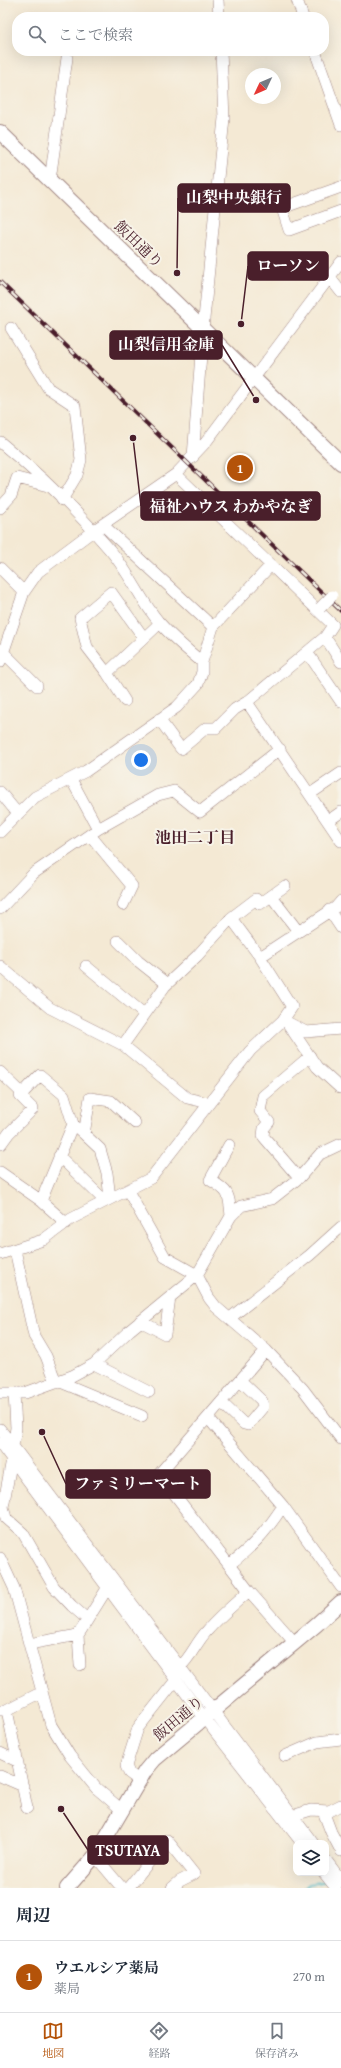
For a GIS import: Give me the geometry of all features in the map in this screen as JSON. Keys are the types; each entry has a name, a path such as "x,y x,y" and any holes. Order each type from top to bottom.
{"main road":[{"name":"飯田通り","path":"0,132 341,463"},
{"name":"飯田通り","path":"67,1888 95,1856 155,1759 209,1715 341,1602"}],"street":[{"path":"218,0 219,12"},
{"path":"297,0 301,12"},
{"path":"193,457 203,329 224,118 221,56"},
{"path":"317,56 341,124"},
{"path":"50,180 67,58"},
{"path":"341,187 282,208 289,230 341,211"},
{"path":"37,686 2,657 24,592 38,572 93,531 176,474 193,457 341,262"},
{"path":"330,278 341,292"},
{"path":"11,328 48,388 76,406 81,460 78,475 62,500"},
{"path":"0,442 24,462 93,531 111,551 160,623 175,639 202,662"},
{"path":"159,719 181,749 206,728 216,728 235,709 247,702 325,637 333,626 176,474"},
{"path":"0,508 11,496 17,478 48,486"},
{"path":"103,525 213,627"},
{"path":"0,832 35,797 71,779 116,751 177,707 198,684 202,672 202,662 213,627 226,610 271,565"},
{"path":"0,568 24,592"},
{"path":"125,701 107,673 87,647 80,618 110,592 144,638"},
{"path":"320,608 332,596"},
{"path":"107,673 160,623"},
{"path":"325,637 341,662"},
{"path":"307,652 341,702"},
{"path":"247,702 341,841"},
{"path":"0,909 34,873 94,832 158,795 174,791 200,812 280,749"},
{"path":"310,794 341,773"},
{"path":"71,779 94,832 132,886 123,905"},
{"path":"0,792 18,814"},
{"path":"328,821 341,812"},
{"path":"123,1045 167,984 197,956 231,918 256,899 260,904 285,886"},
{"path":"272,896 298,931"},
{"path":"260,957 341,901"},
{"path":"329,910 341,928"},
{"path":"0,1254 43,1240 66,1223 107,1199 151,1178 209,1103 237,1070 250,1051 285,1021 292,1007 260,957 231,918"},
{"path":"118,941 138,962 167,984"},
{"path":"0,966 50,1008 123,1045 187,1098 209,1103"},
{"path":"86,966 144,1014"},
{"path":"285,1021 306,1032 341,1029"},
{"path":"285,1021 317,1067 340,1088"},
{"path":"299,1178 263,1136 264,1128 269,1122 260,1111 263,1096 310,1056"},
{"path":"0,1072 22,1094 20,1096 32,1109 9,1133 0,1145"},
{"path":"22,1094 40,1075 64,1095 73,1124 100,1149 107,1173 107,1199"},
{"path":"84,1134 90,1098 111,1101 135,1123"},
{"path":"41,1202 73,1124"},
{"path":"0,1393 25,1393 57,1382 94,1364 140,1321 197,1275 232,1216 242,1206 272,1199 299,1178 320,1154 341,1144"},
{"path":"229,1146 210,1180 226,1189 230,1196 232,1216"},
{"path":"59,1156 107,1199"},
{"path":"0,1172 41,1202 66,1223"},
{"path":"128,1190 164,1257 197,1275 209,1298 266,1350 303,1389 341,1439"},
{"path":"230,1318 310,1255 341,1227"},
{"path":"15,1250 34,1336 46,1356 57,1382 142,1416"},
{"path":"140,1321 165,1334 170,1297"},
{"path":"266,1350 159,1474 229,1566 294,1643"},
{"path":"94,1364 150,1392"},
{"path":"221,1402 244,1424 248,1424 263,1407 262,1401 240,1380"},
{"path":"13,1446 16,1428 14,1393"},
{"path":"208,1418 283,1506 341,1587"},
{"path":"0,1429 180,1667 209,1715 300,1840"},
{"path":"0,1443 176,1680 209,1715 311,1840"},
{"path":"12,1459 3,1507 6,1518 23,1532 54,1587 72,1606 88,1619"},
{"path":"229,1566 251,1548 267,1530 283,1506"},
{"path":"0,1558 14,1588 51,1725 60,1742 96,1788 122,1811"},
{"path":"80,1665 78,1635 108,1587"},
{"path":"180,1667 187,1661 195,1645 206,1631 249,1590"},
{"path":"29,1644 78,1635"},
{"path":"140,1781 129,1773 126,1766 134,1737 138,1728 176,1680"},
{"path":"27,1808 4,1710 42,1692"},
{"path":"285,1756 317,1742 341,1740"},
{"path":"0,1753 17,1761"},
{"path":"0,1776 23,1786"},
{"path":"292,1816 311,1810 328,1811 341,1805"},
{"path":"323,1811 331,1832 341,1851"},
{"path":"128,1888 167,1840 194,1874 180,1881 172,1888"},
{"path":"95,1856 116,1886"},
{"path":"329,1864 341,1880"},
{"path":"326,1876 336,1888"}],"waterway":[{"path":"305,1888 309,1884 327,1881"}],"railway":[{"path":"0,282 341,611"}],"place":[{"name":"山梨中央銀行","path":"177,273"},
{"name":"ローソン","path":"241,324"},
{"name":"山梨信用金庫","path":"256,400"},
{"name":"福祉ハウス わかやなぎ","path":"133,438"},
{"name":"ウエルシア薬局","path":"240,468"},
{"name":"ファミリーマート","path":"42,1432"},
{"name":"TSUTAYA","path":"61,1809"}],"district":[{"name":"池田二丁目","path":"195,837"}]}
